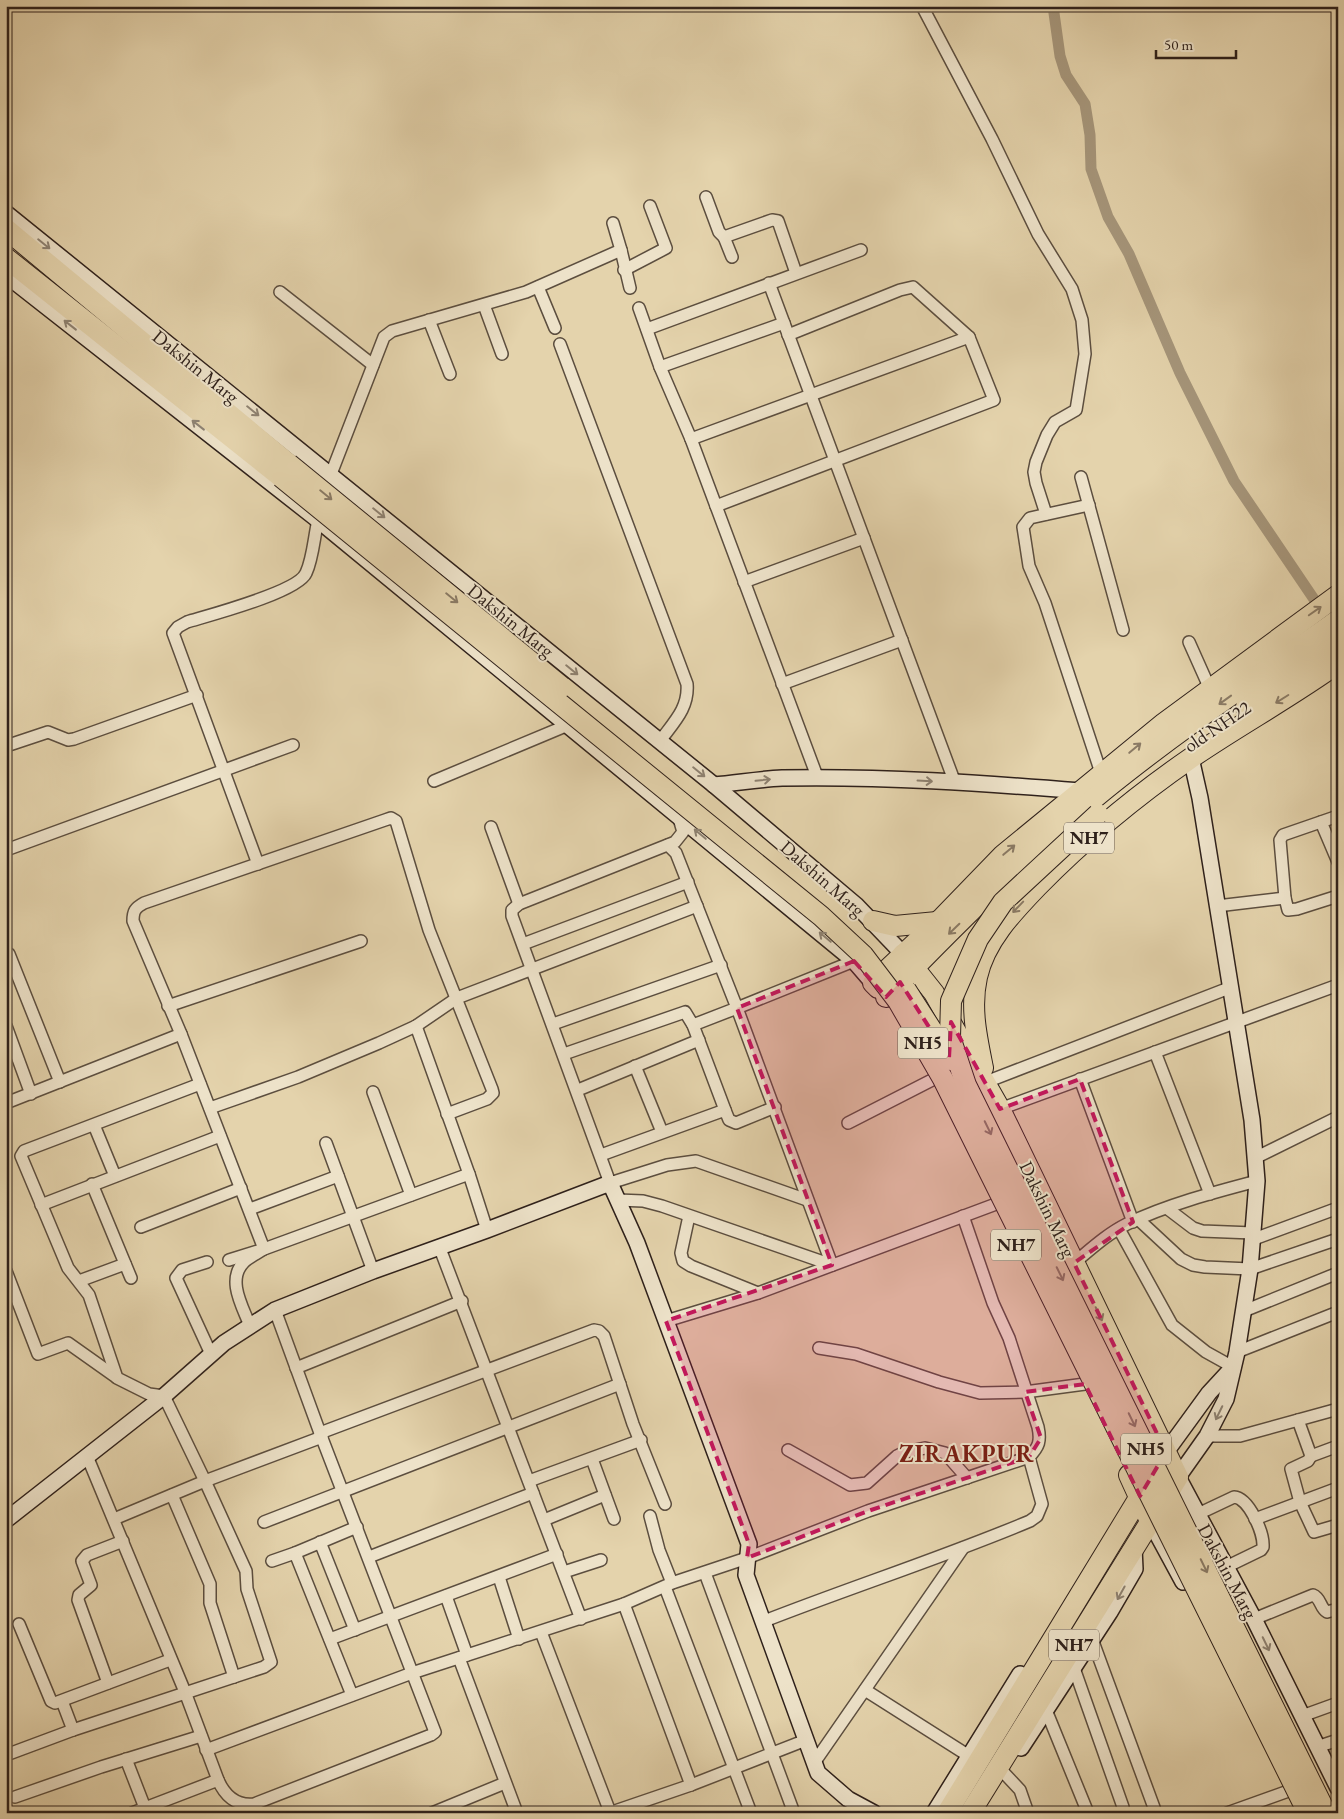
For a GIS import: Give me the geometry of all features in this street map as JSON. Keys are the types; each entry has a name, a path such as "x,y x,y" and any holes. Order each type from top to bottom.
{"highway":[{"name":"Dakshin Marg","path":"6,229 285,471 813,909 863,955 898,1001 943,1079 1306,1813"},
{"name":"Dakshin Marg","path":"6,258 285,471 828,905 869,942 921,1012 966,1085"},
{"path":"909,960 937,922 1003,855 1102,776 1164,723 1338,595"},
{"path":"879,990 909,960 1103,792 1321,658 1338,620"},
{"name":"old NH22","path":"966,1085 950,1037 951,1001 978,939 1003,902 1098,814 1183,749 1321,658 1338,641"},
{"name":"NH7","path":"986,1082 973,1012 977,977 988,948 1008,917 1081,844 1321,658"},
{"path":"873,921 895,926 937,922"},
{"name":"Dakshin Marg","path":"909,960 934,993 986,1082 1178,1477"},
{"name":"NH7","path":"879,990 934,1079 1084,1384 1135,1504 1150,1521"},
{"name":"NH5","path":"966,1085 1326,1813"},
{"name":"NH7","path":"947,1813 1166,1452"},
{"name":"NH7","path":"970,1813 1178,1477"}],"street":[{"path":"922,6 992,139 1038,234 1072,289 1082,320 1084,354 1076,410 1055,422 1047,435 1034,472 1046,514"},
{"path":"706,197 719,232 724,237 732,257"},
{"path":"624,270 666,248 650,206"},
{"name":"Dakshin Marg","path":"6,213 714,785 873,921 909,960"},
{"path":"724,237 772,220 778,222 796,273"},
{"path":"613,223 630,288"},
{"path":"331,474 384,337 392,331 538,287 620,250"},
{"path":"646,329 861,250"},
{"path":"9,280 318,520 854,961 879,990"},
{"path":"769,283 955,782"},
{"path":"538,287 555,328"},
{"path":"716,506 994,400 969,338 913,287 900,290 788,335"},
{"path":"280,292 374,365"},
{"path":"484,304 502,354"},
{"path":"639,308 660,367 691,439 818,779"},
{"path":"429,320 450,374"},
{"path":"660,367 784,323"},
{"path":"691,439 969,338"},
{"path":"560,344 687,684 688,697 684,710 660,741"},
{"path":"1081,477 1122,630"},
{"path":"1089,505 1030,518 1023,526 1030,566 1045,603 1102,776"},
{"path":"258,864 173,633 178,627 285,590 301,582 307,573 318,520"},
{"path":"744,582 864,538"},
{"path":"413,598 440,562"},
{"path":"782,684 902,640"},
{"path":"1189,642 1210,688"},
{"path":"6,746 48,732 68,740 74,739 197,695"},
{"path":"434,781 568,725"},
{"path":"6,850 224,772 293,745"},
{"path":"1178,1477 1207,1436 1226,1399 1237,1352 1250,1269 1257,1181 1252,1120 1229,988 1200,798 1191,758"},
{"path":"714,785 781,778 997,783 1081,791"},
{"path":"678,815 683,832 668,845 519,904 511,912 578,1090 610,1183 666,1321 749,1544 746,1574 818,1774 848,1799 874,1813"},
{"path":"1338,816 1283,835 1280,840 1285,898 1288,910 1290,911 1338,896"},
{"path":"264,1249 181,1034 133,921 133,913 136,908 390,818 396,821 429,930 457,998 492,1093 487,1099 447,1114"},
{"path":"1321,822 1338,862"},
{"path":"491,827 519,904"},
{"path":"668,845 676,853 738,1008 832,1265"},
{"path":"523,944 688,882"},
{"path":"1217,906 1285,898"},
{"path":"210,1108 298,1077 372,1047 416,1026 457,998 697,906"},
{"path":"168,1006 361,941"},
{"path":"9,954 60,1082"},
{"path":"692,1025 854,961"},
{"path":"553,1024 721,965"},
{"path":"1000,1109 1338,985"},
{"path":"986,1082 1229,988"},
{"path":"564,1054 681,1013 688,1015 729,1120 736,1123 775,1107"},
{"path":"6,1026 31,1094"},
{"path":"416,1026 487,1230"},
{"path":"6,1104 181,1034"},
{"path":"578,1090 698,1040"},
{"path":"1155,1052 1210,1194"},
{"path":"635,1066 662,1132"},
{"path":"848,1123 934,1079"},
{"path":"1080,1079 1136,1221 1172,1252 1192,1265 1250,1269 1338,1240"},
{"path":"117,1378 92,1303 79,1281 68,1268 21,1153 200,1084"},
{"path":"373,1092 411,1195"},
{"path":"601,1156 725,1110"},
{"path":"1255,1158 1336,1122"},
{"path":"94,1125 115,1176"},
{"path":"41,1205 220,1136"},
{"path":"326,1143 373,1271"},
{"path":"6,1520 164,1396 212,1354 250,1326 276,1310 373,1271 648,1169 681,1161 696,1161 807,1200"},
{"path":"229,1260 469,1174"},
{"path":"250,1209 338,1176"},
{"path":"1074,1263 1120,1229 1136,1221 1210,1194 1257,1181"},
{"path":"92,1184 131,1278"},
{"path":"141,1227 241,1188"},
{"path":"618,1200 653,1203 832,1265"},
{"path":"666,1321 758,1293 996,1204"},
{"path":"1168,1209 1193,1228 1202,1231 1254,1236 1338,1208"},
{"path":"689,1216 681,1253 683,1261 758,1293"},
{"path":"206,1750 412,1673 624,1604 668,1585 747,1558 868,1511 1029,1457 1037,1448 1041,1438 1009,1338 963,1216"},
{"path":"1120,1229 1172,1325 1206,1352 1233,1367"},
{"path":"439,1246 462,1301 486,1372 509,1427 581,1619"},
{"path":"250,1326 237,1292 236,1277 244,1262 264,1249"},
{"path":"207,1262 182,1270 176,1278 212,1354"},
{"path":"79,1281 125,1264"},
{"path":"6,1271 12,1301 38,1354 68,1342 117,1378 149,1394 164,1396"},
{"path":"1244,1311 1338,1273"},
{"path":"296,1368 462,1301"},
{"path":"87,1456 170,1660 185,1692 218,1780 226,1795 243,1805 254,1804 435,1732 436,1728 390,1617 276,1310"},
{"path":"1237,1352 1338,1312"},
{"path":"114,1519 321,1435 594,1330 599,1331 604,1336 665,1504"},
{"path":"820,1348 856,1354 967,1391 1026,1392 1084,1384"},
{"path":"1166,1452 1209,1393 1233,1367"},
{"path":"264,1522 620,1384"},
{"path":"6,1755 73,1730 264,1667 271,1662 247,1589 246,1572 164,1396"},
{"path":"1207,1436 1240,1436 1338,1409"},
{"path":"1298,1420 1311,1456"},
{"path":"528,1481 641,1440"},
{"path":"1338,1446 1311,1456 1308,1462 1291,1469 1300,1502 1314,1532 1338,1524"},
{"path":"788,1450 850,1485 867,1483 897,1456 905,1452 925,1448 945,1453 967,1478"},
{"path":"762,1622 963,1548 1037,1516 1042,1504 1029,1457"},
{"path":"592,1459 614,1519"},
{"name":"Dakshin Marg","path":"1178,1477 1254,1618 1338,1788"},
{"path":"1255,1519 1338,1488"},
{"path":"369,1557 534,1493"},
{"path":"172,1495 210,1584 210,1603 234,1677"},
{"path":"544,1520 605,1495"},
{"path":"1198,1514 1234,1496 1244,1500 1255,1519 1263,1547 1261,1550 1226,1567"},
{"path":"934,1813 1114,1524 1135,1504"},
{"path":"650,1516 668,1585 751,1813"},
{"path":"1150,1521 1306,1813"},
{"path":"272,1561 357,1527"},
{"path":"108,1684 78,1600 78,1595 91,1585 82,1560 86,1555 123,1541"},
{"path":"320,1542 354,1630"},
{"path":"814,1763 963,1548"},
{"path":"981,1813 1135,1569 1134,1548"},
{"path":"295,1553 352,1695"},
{"path":"330,1639 500,1577 557,1554"},
{"path":"564,1572 601,1560"},
{"path":"705,1573 794,1813"},
{"path":"500,1577 520,1639"},
{"path":"1254,1618 1313,1595 1327,1612 1338,1609"},
{"path":"446,1596 463,1656 517,1813"},
{"path":"624,1604 691,1785"},
{"path":"19,1624 51,1701 56,1703 170,1660"},
{"path":"541,1632 609,1812 691,1785 806,1740"},
{"path":"1092,1639 1156,1813"},
{"path":"1074,1668 1123,1807"},
{"path":"865,1690 970,1756"},
{"path":"62,1700 73,1730"},
{"path":"1302,1716 1338,1703"},
{"path":"1046,1710 1088,1813"},
{"path":"15,1797 126,1759 201,1736"},
{"path":"1317,1747 1338,1740"},
{"path":"126,1759 145,1808"},
{"path":"1005,1774 1020,1790 1028,1813"},
{"path":"132,1813 218,1780"},
{"path":"432,1813 506,1783"},
{"path":"1227,1813 1294,1788"}],"highlighted area":[{"path":"854,961 886,997 900,982 949,1058 951,1022 1000,1109 1080,1079 1133,1222 1074,1263 1166,1452 1140,1496 1085,1384 1025,1392 1041,1438 1029,1457 868,1511 747,1558 749,1544 666,1321 832,1265 737,1008"}],"waterway":[{"path":"1053,6 1060,56 1066,75 1085,104 1090,135 1091,169 1108,217 1129,254 1180,373 1234,481 1322,611"}],"district":[{"name":"ZIRAKPUR","path":"967,1454"}]}
